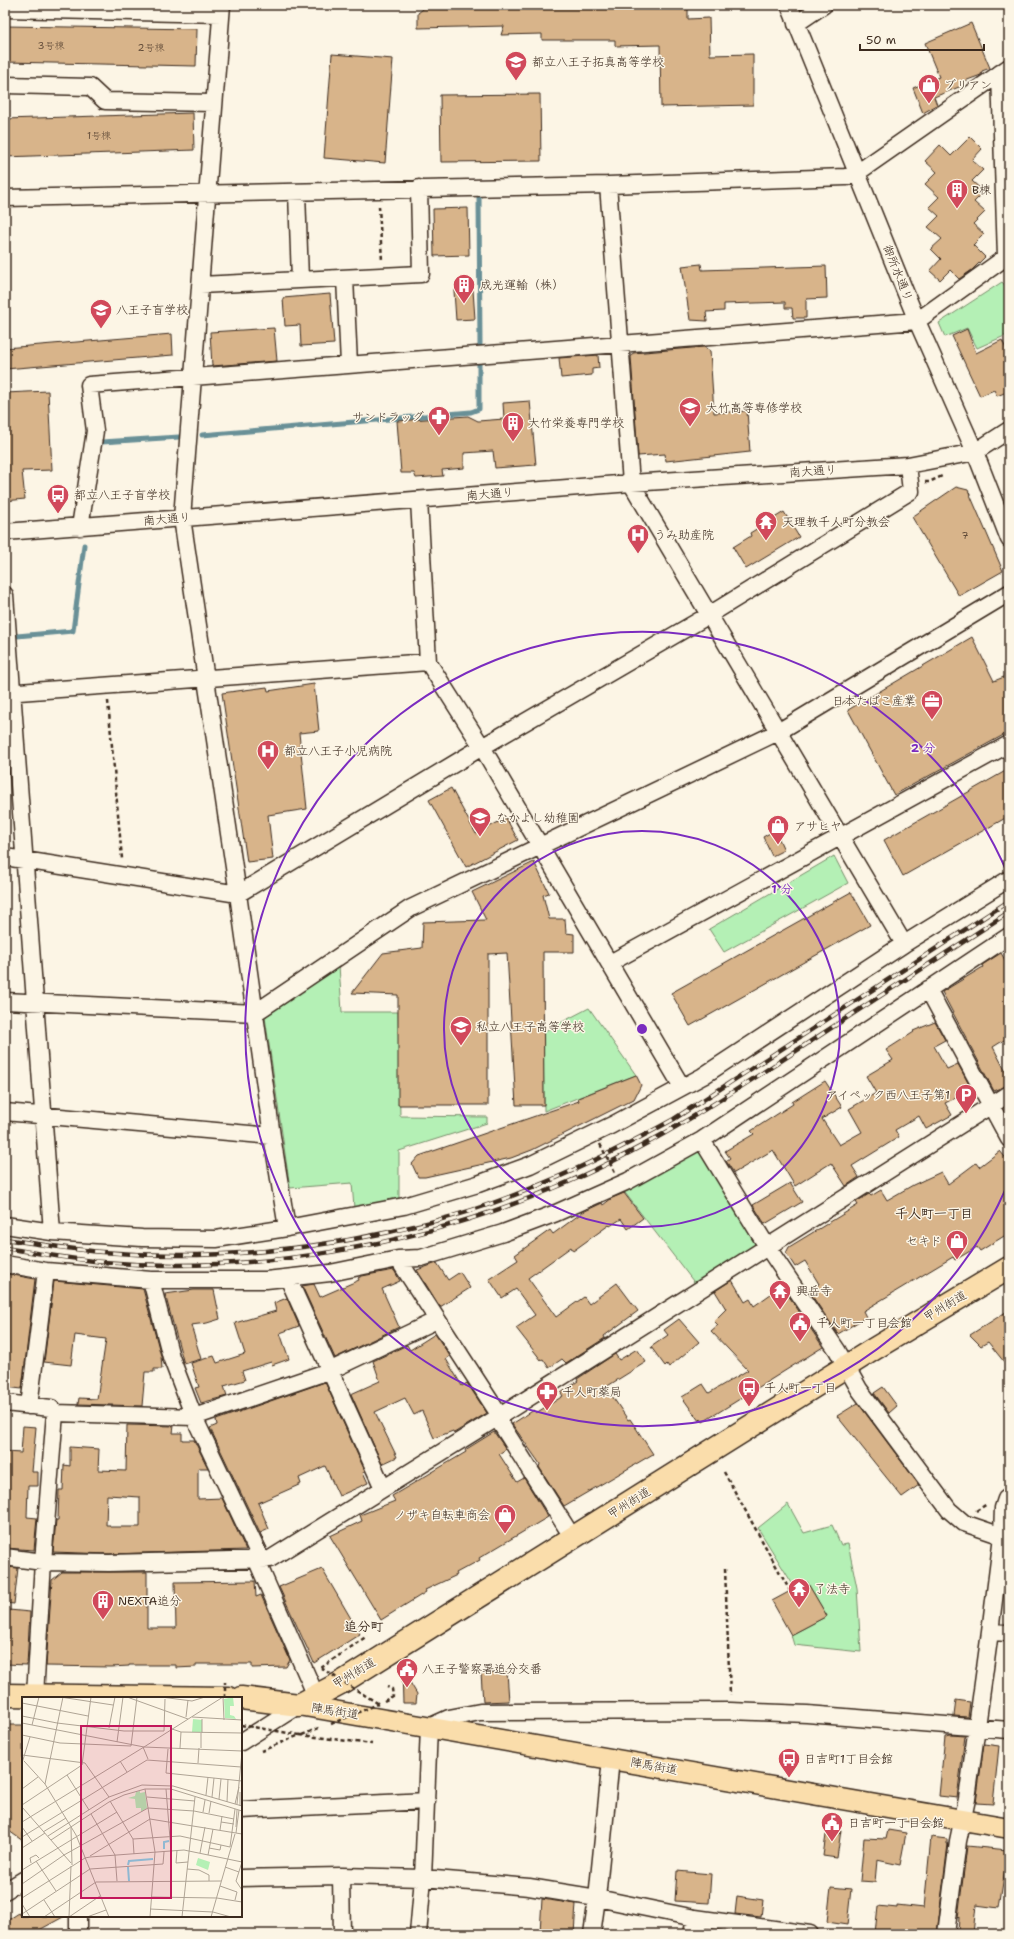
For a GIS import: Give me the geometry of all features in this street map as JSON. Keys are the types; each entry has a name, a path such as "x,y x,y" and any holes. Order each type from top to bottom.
{"highway":[{"name":"甲州街道","path":"308,1701 344,1681 847,1367 1009,1268"},
{"path":"5,1695 226,1690"},
{"path":"242,1698 308,1701"}],"main road":[{"name":"陣馬街道","path":"308,1701 430,1727 1009,1828"}],"street":[{"name":"御所水通り","path":"789,5 918,321 975,452 1009,539"},
{"path":"796,24 824,5"},
{"path":"5,9 221,9 182,518 238,894 272,1136 288,1228"},
{"path":"5,198 608,185 846,177 857,172 1005,70"},
{"path":"80,527 95,431 89,385 918,321 1008,256 1005,70"},
{"path":"5,85 90,87 105,101 214,103"},
{"path":"608,185 631,482 904,944"},
{"path":"200,285 421,274 419,188"},
{"path":"297,192 300,280"},
{"path":"345,278 350,364"},
{"path":"975,452 1009,430"},
{"name":"南大通り","path":"5,532 631,482 908,465 975,452"},
{"path":"5,857 238,894 482,746 709,615 911,491 908,465"},
{"path":"419,500 428,662 482,746 539,846 610,963 682,1087"},
{"path":"5,1001 255,1013 411,908 778,732 1009,593"},
{"path":"5,595 8,693 24,860 52,1232"},
{"path":"8,693 428,662"},
{"path":"610,963 1009,744"},
{"path":"5,1225 52,1232 142,1238 216,1239 288,1228 404,1206 478,1184 530,1165 612,1125 703,1076 904,944 1009,879"},
{"path":"5,1264 46,1271 151,1280 209,1281 288,1278 330,1273 398,1259 421,1258 503,1233 628,1181 702,1140 928,988 1009,936"},
{"path":"928,988 1009,1139"},
{"path":"5,1557 43,1562 109,1563 260,1561 282,1553 383,1488 768,1248 1009,1094"},
{"path":"5,1112 272,1136"},
{"path":"702,1140 768,1248 830,1340 859,1388 949,1510 964,1523 1006,1536"},
{"path":"398,1259 573,1538"},
{"path":"29,1406 46,1271"},
{"path":"288,1278 383,1488"},
{"path":"151,1280 171,1357 194,1417 260,1561 308,1701 242,1741"},
{"path":"55,1413 194,1417 330,1371 437,1320"},
{"path":"5,1403 51,1408 55,1413 43,1562 35,1695"},
{"path":"946,1934 958,1841 964,1820 990,1632 1006,1536 1003,1508 1008,1498"},
{"path":"990,1632 1009,1633"},
{"path":"418,1934 423,1878 430,1727 450,1718 480,1712 730,1711 807,1714 1009,1730"},
{"path":"592,1934 612,1759"},
{"path":"242,1810 427,1801"},
{"path":"341,1876 342,1934"},
{"path":"242,1878 341,1876 423,1878 530,1886 597,1898 693,1926 810,1934"},
{"path":"5,1891 22,1881"},
{"path":"78,1917 78,1934"}],"path":[{"path":"378,190 382,276"},
{"path":"107,686 124,876"},
{"path":"600,1144 615,1173"},
{"path":"724,1472 790,1591"},
{"path":"949,1510 971,1515 994,1500 1008,1498"},
{"path":"725,1569 730,1711"},
{"path":"367,1636 321,1668 379,1704"},
{"path":"261,1750 379,1704 393,1696 392,1689 387,1688"},
{"path":"242,1725 300,1735 372,1744"}],"green space":[{"path":"1002,282 1009,290 1009,334 977,348 967,328 945,337 939,323"},
{"path":"834,856 848,883 724,952 709,929"},
{"path":"339,965 342,1012 398,1012 400,1116 487,1117 487,1123 399,1151 399,1199 354,1208 352,1183 290,1188 265,1017"},
{"path":"589,1008 636,1075 544,1111 543,1032"},
{"path":"695,1150 700,1151 768,1248 700,1290 622,1189"},
{"path":"788,1504 804,1533 832,1525 841,1545 848,1544 857,1588 861,1652 794,1645 791,1635 827,1616 807,1582 795,1588 758,1528"}],"building":[{"path":"428,5 688,5 688,19 709,18 710,55 753,54 753,105 661,107 660,45 615,46 615,40 542,40 542,34 501,35 504,26 418,28 418,13"},
{"path":"971,23 990,68 982,71 981,75 962,82 964,85 934,97 937,105 923,113 913,88 939,77 925,43"},
{"path":"5,26 197,29 196,66 5,62"},
{"path":"332,54 393,59 385,163 324,158"},
{"path":"540,94 541,161 441,162 440,95"},
{"path":"193,113 194,150 5,157 5,119"},
{"name":"B棟","path":"970,137 982,149 972,160 983,170 972,181 984,192 974,202 985,212 973,224 984,234 973,245 985,257 972,270 959,279 950,270 940,280 930,271 941,259 931,249 942,239 928,227 939,216 929,207 939,197 925,184 937,172 925,161 940,145 951,156"},
{"path":"468,208 469,255 434,256 433,209"},
{"path":"701,264 702,270 826,266 827,298 806,299 806,318 793,318 792,308 785,308 785,302 724,304 724,311 706,312 707,321 690,320 682,266"},
{"name":"成光運輸（株）","path":"473,290 475,319 456,320 454,291"},
{"path":"330,294 334,344 301,346 300,325 285,326 283,298"},
{"path":"274,328 277,361 212,366 210,332"},
{"path":"967,329 976,353 1002,340 1009,355 1009,391 997,396 994,390 980,396 952,336"},
{"path":"172,334 173,355 5,369 5,348"},
{"path":"704,347 710,351 714,413 747,411 750,452 666,461 665,454 638,456 631,357 633,353"},
{"path":"598,355 599,368 592,369 592,375 561,378 559,358"},
{"path":"48,391 52,470 22,471 25,499 5,501 5,393"},
{"path":"530,401 536,465 495,468 493,451 464,453 464,468 442,470 443,476 416,478 414,473 401,473 397,421 468,416 478,421 504,419 503,403"},
{"path":"956,487 968,490 1003,571 959,596 912,517"},
{"name":"天理教千人町分教会","path":"784,512 799,537 746,569 733,547 751,536 750,533"},
{"name":"日本たばこ産業","path":"972,637 994,681 1009,675 1009,732 894,795 848,710"},
{"name":"都立八王子小児病院","path":"314,684 319,731 299,733 307,809 268,815 273,859 247,862 222,693 267,687 268,691"},
{"path":"1009,769 1009,816 903,876 884,840"},
{"path":"451,788 476,834 506,818 518,840 466,867 429,800"},
{"path":"775,830 784,850 772,856 763,837"},
{"path":"534,862 549,893 543,895 549,919 565,919 566,933 574,934 574,952 543,952 544,1105 516,1105 507,953 488,954 488,1105 398,1105 398,995 352,993 383,953 422,948 423,922 486,920 472,892"},
{"path":"851,892 870,925 690,1026 671,993"},
{"path":"1001,953 1009,967 1009,1037 993,1047 1009,1078 1009,1085 994,1091 942,992 983,967 982,965"},
{"path":"935,1022 945,1040 934,1046 947,1069 958,1064 972,1090 945,1103 952,1115 926,1129 919,1116 895,1130 899,1137 852,1166 859,1177 846,1186 831,1163 795,1186 773,1150 734,1173 726,1161 730,1158 725,1151 754,1134 751,1131 825,1081 842,1107 822,1119 839,1145 862,1132 849,1109 876,1093 866,1076 893,1060 886,1050 914,1032 913,1031"},
{"path":"636,1075 641,1085 634,1099 532,1150 511,1158 425,1177 418,1177 412,1164 419,1156 579,1101 578,1098"},
{"path":"1000,1151 1009,1162 1009,1233 980,1251 977,1247 955,1260 953,1257 863,1311 866,1317 838,1334 808,1290 819,1284 805,1261 795,1267 786,1253 789,1247 858,1205 856,1202 869,1194 871,1196 881,1190 887,1200 913,1185 941,1172 948,1184 976,1163 979,1167"},
{"path":"790,1183 802,1202 765,1224 753,1205"},
{"path":"624,1193 643,1218 628,1229 621,1219 610,1226 609,1225 573,1251 571,1247 528,1278 556,1317 584,1297 589,1304 617,1283 638,1311 604,1336 605,1338 566,1363 562,1359 549,1368 516,1328 535,1315 516,1289 502,1298 489,1279 518,1260 515,1255 550,1230 553,1234 583,1212 602,1203 603,1205 612,1198"},
{"path":"437,1263 448,1280 460,1272 470,1288 440,1307 417,1270"},
{"path":"394,1270 400,1281 382,1289 399,1327 335,1358 302,1286 314,1284 320,1297 359,1280 358,1278 362,1276"},
{"path":"8,1274 35,1279 22,1389 5,1387 5,1280 7,1280"},
{"path":"732,1280 745,1302 750,1299 754,1306 782,1286 823,1347 703,1422 701,1419 699,1421 682,1397 703,1384 709,1393 748,1370 711,1331 718,1325 714,1321 726,1309 715,1291"},
{"path":"54,1281 143,1289 161,1356 162,1369 154,1369 154,1372 145,1372 142,1406 78,1404 79,1398 97,1399 106,1339 75,1335 71,1365 44,1362"},
{"path":"194,1290 214,1290 220,1319 207,1323 191,1325 201,1359 184,1364 165,1294"},
{"path":"287,1298 299,1326 280,1333 289,1359 272,1365 271,1362 242,1371 245,1380 224,1386 227,1396 201,1403 195,1388 199,1387 191,1363 214,1356 217,1363 245,1354 235,1323 276,1311 274,1303"},
{"path":"1009,1310 1009,1368 988,1342 981,1346 970,1335"},
{"path":"679,1319 699,1342 669,1367 667,1364 665,1366 651,1347 668,1335 664,1330"},
{"path":"435,1334 450,1356 446,1359 462,1386 467,1383 487,1413 454,1433 453,1431 434,1438 422,1411 414,1415 405,1398 375,1412 397,1457 382,1464 351,1394 380,1381 373,1361 407,1345 410,1350"},
{"path":"637,1349 646,1362 606,1387 628,1420 630,1419 653,1454 564,1506 539,1467 540,1464 512,1424 534,1410 536,1413 563,1396 561,1393 578,1381 577,1379 615,1354 619,1360"},
{"path":"325,1382 365,1471 363,1472 368,1483 339,1496 325,1466 299,1478 301,1484 258,1503 269,1529 260,1533 267,1548 210,1428 217,1425 216,1420"},
{"path":"883,1387 897,1406 889,1413 874,1393"},
{"path":"858,1403 919,1485 902,1497 837,1416"},
{"path":"127,1425 174,1426 173,1433 182,1433 182,1440 194,1440 208,1468 198,1468 198,1499 222,1498 246,1550 109,1554 53,1552 56,1520 58,1520 59,1490 63,1490 64,1465 70,1466 70,1447 99,1449 98,1470 126,1471","holes":["107,1495 140,1497 140,1527 110,1527 110,1525 106,1525"]},
{"path":"23,1426 36,1427 32,1472 38,1472 38,1486 28,1486 27,1517 37,1518 34,1550 5,1548 5,1452 21,1453"},
{"path":"494,1432 506,1449 499,1454 517,1482 524,1478 548,1517 479,1558 480,1560 456,1573 457,1575 425,1590 426,1592 381,1620 330,1536 362,1521 360,1515 395,1501 392,1496 466,1452 465,1450"},
{"path":"5,1567 18,1568 14,1604 5,1603"},
{"path":"322,1569 360,1634 314,1663 279,1587"},
{"path":"62,1572 147,1572 147,1628 176,1628 175,1582 255,1581 256,1597 261,1595 290,1660 286,1667 252,1668 252,1664 196,1664 196,1667 176,1668 176,1665 129,1665 111,1667 46,1666 52,1580"},
{"name":"了法寺","path":"807,1582 827,1616 791,1635 772,1601"},
{"path":"9,1610 30,1612 27,1665 5,1664"},
{"name":"八王子警察署追分交番","path":"402,1669 417,1694 416,1703 403,1703"},
{"path":"507,1672 509,1701 483,1702 481,1673"},
{"path":"956,1700 970,1702 968,1717 954,1716"},
{"path":"5,1725 22,1725 22,1840 9,1831 9,1825 5,1825"},
{"path":"945,1736 965,1736 957,1798 939,1796"},
{"path":"984,1744 999,1746 993,1804 976,1803"},
{"name":"日吉町一丁目会館","path":"827,1828 841,1830 837,1858 823,1856"},
{"path":"888,1830 906,1833 900,1865 877,1860 875,1882 860,1881 864,1838 886,1839"},
{"path":"931,1837 947,1839 948,1844 937,1933 875,1933 878,1906 897,1908 897,1905 924,1908"},
{"path":"967,1846 1008,1850 999,1908 976,1905 973,1934 958,1934 959,1917 958,1918"},
{"path":"677,1871 711,1874 709,1903 675,1901"},
{"path":"831,1887 851,1889 847,1925 827,1922"},
{"path":"737,1896 763,1900 761,1917 735,1914"},
{"path":"542,1899 576,1904 574,1934 540,1932"},
{"path":"19,1913 22,1917 63,1917 32,1934 5,1934 5,1926 10,1923 8,1920"}],"waterway":[{"path":"479,195 480,347"},
{"path":"202,435 471,412 479,409 479,363"},
{"path":"102,442 179,437"},
{"path":"17,636 73,631 84,545"}],"railway":[{"path":"5,1239 90,1251 142,1254 183,1255 266,1251 347,1240 388,1232 427,1223 491,1204 585,1165 674,1119 1009,901"},
{"path":"5,1248 91,1261 160,1265 217,1264 275,1260 333,1252 390,1240 446,1226 501,1208 587,1174 681,1124 1009,912"}],"place":[{"name":"都立八王子拓真高等学校","path":"516,82"},
{"name":"ブリアン","path":"929,104"},
{"name":"B棟","path":"957,210"},
{"name":"成光運輸（株）","path":"464,304"},
{"name":"八王子盲学校","path":"101,330"},
{"name":"大竹高等専修学校","path":"690,428"},
{"name":"サンドラッグ","path":"439,436"},
{"name":"大竹栄養専門学校","path":"513,442"},
{"name":"都立八王子盲学校","path":"58,514"},
{"name":"天理教千人町分教会","path":"766,542"},
{"name":"うみ助産院","path":"638,554"},
{"name":"日本たばこ産業","path":"932,720"},
{"name":"都立八王子小児病院","path":"268,770"},
{"name":"なかよし幼稚園","path":"480,838"},
{"name":"アサヒヤ","path":"778,846"},
{"name":"私立八王子高等学校","path":"461,1046"},
{"name":"アイペック西八王子第1","path":"966,1114"},
{"name":"セキド","path":"957,1260"},
{"name":"興岳寺","path":"780,1310"},
{"name":"千人町一丁目会館","path":"800,1342"},
{"name":"千人町一丁目","path":"749,1408"},
{"name":"千人町薬局","path":"547,1412"},
{"name":"ノザキ自転車商会","path":"505,1534"},
{"name":"了法寺","path":"799,1608"},
{"name":"NEXTA追分","path":"103,1620"},
{"name":"八王子警察署追分交番","path":"407,1688"},
{"name":"日吉町1丁目会館","path":"789,1778"},
{"name":"日吉町一丁目会館","path":"832,1842"}],"district":[{"name":"千人町一丁目","path":"934,1213"},
{"name":"追分町","path":"364,1626"}]}
